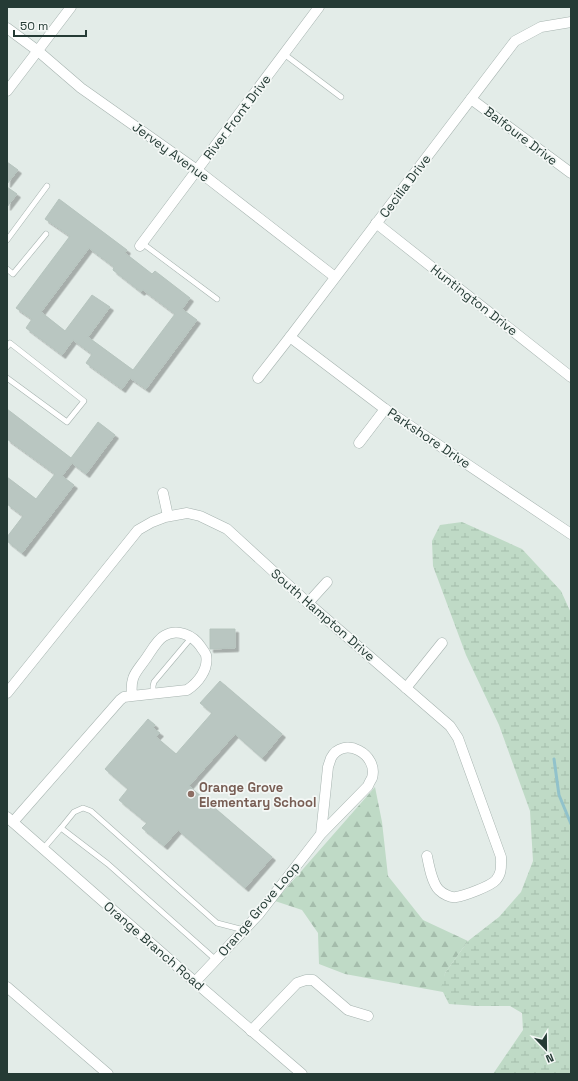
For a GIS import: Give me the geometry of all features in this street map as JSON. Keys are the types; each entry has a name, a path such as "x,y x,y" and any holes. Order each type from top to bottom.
{"street":[{"path":"7,91 71,7"},
{"name":"River Front Drive","path":"141,244 319,7"},
{"name":"Cecilia Drive","path":"258,378 515,41 541,27 571,22"},
{"name":"Jervey Avenue","path":"7,28 38,51 81,88 197,170 335,277"},
{"name":"Balfoure Drive","path":"471,99 571,174"},
{"name":"Huntington Drive","path":"376,224 571,377"},
{"name":"Parkshore Drive","path":"290,337 385,408 571,534"},
{"path":"359,443 385,408"},
{"path":"163,493 168,516"},
{"name":"South Hampton Drive","path":"7,693 138,530 152,522 168,516 187,513 200,516 228,529 308,603 450,726 458,738 501,857 501,871 496,880 488,887 455,898 438,890 431,874 426,856"},
{"path":"308,603 327,582"},
{"path":"10,819 124,697 187,690 193,686 202,676 206,665 206,654 197,641 177,632 169,633 162,637 133,676 131,685 132,696"},
{"path":"406,688 442,643"},
{"name":"Orange Grove Loop","path":"195,982 259,914 322,834 368,786 372,778 372,764 368,757 360,750 345,748 338,751 331,757 328,767 322,834"},
{"name":"Orange Branch Road","path":"10,819 302,1074"},
{"path":"251,1031 297,984 306,980 313,980 348,1010 368,1016"},
{"path":"7,987 108,1074"}],"lane":[{"path":"284,54 341,97"},
{"path":"7,240 47,186"},
{"path":"7,269 13,274 46,234"},
{"path":"141,244 217,299"},
{"path":"7,347 10,343 84,401 67,422 7,378"},
{"path":"153,694 154,682 191,638"},
{"path":"43,849 74,812 83,808 91,811 218,923 244,930"},
{"path":"61,828 108,864 216,960"}],"green space":[{"path":"462,522 522,549 561,591 571,613 571,1074 493,1074 523,1030 522,1013 510,1006 449,1004 441,988 445,973 468,941 499,917 521,892 533,861 530,811 499,725 466,655 433,566 432,541 440,525"},
{"path":"375,787 382,822 388,876 423,920 468,941 445,973 443,992 345,974 319,964 318,933 302,910 275,901"}],"building":[{"path":"7,162 18,170 7,184"},
{"path":"7,187 17,194 7,207"},
{"path":"59,199 127,250 125,253 152,274 155,271 190,298 182,309 197,320 146,389 130,378 122,389 86,363 92,354 73,340 62,355 26,328 32,319 16,308 70,236 45,219","holes":["89,248 114,267 113,270 141,292 143,290 175,314 133,370 88,337 110,307 92,295 65,331 41,312"]},
{"path":"7,409 71,458 98,422 115,435 86,474 72,463 62,476 74,485 22,553 7,541 7,537 23,516 7,504 7,477 36,499 55,474 7,439"},
{"path":"210,629 235,629 235,648 210,649"},
{"path":"220,681 282,734 262,758 235,734 189,786 272,857 245,888 178,830 164,846 142,828 147,823 119,800 128,789 105,769 148,719 155,725 153,728 160,733 156,737 176,754 212,713 200,703"}],"waterway":[{"path":"554,759 559,795 571,824"}],"place":[{"name":"Orange Grove Elementary School","path":"191,794"}]}
